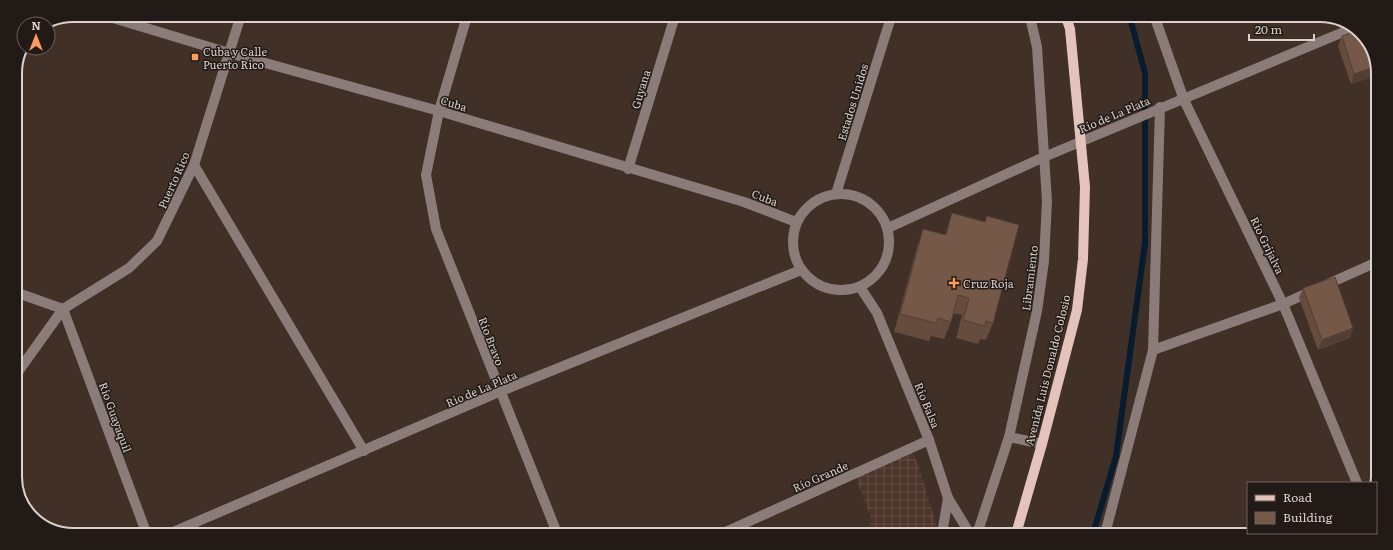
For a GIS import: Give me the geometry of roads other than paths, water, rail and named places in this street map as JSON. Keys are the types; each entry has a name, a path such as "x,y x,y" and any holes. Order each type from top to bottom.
{"main road":[{"name":"Avenida Luis Donaldo Colosio","path":"1018,528 1042,444 1077,310 1083,259 1085,187 1082,140 1070,29 1067,22"}],"street":[{"name":"Cuba","path":"126,22 229,53 439,111 628,169 744,202 796,222"},
{"name":"Puerto Rico","path":"63,309 130,268 157,241 194,166 240,22"},
{"path":"439,111 465,22"},
{"name":"Guyana","path":"628,169 673,22"},
{"name":"Estados Unidos","path":"836,194 889,22"},
{"name":"Libramiento","path":"979,528 1009,437 1038,311 1044,260 1047,201 1038,47 1031,22"},
{"name":"Río Grijalva","path":"1156,22 1184,100 1283,304 1356,482"},
{"name":"Río de La Plata","path":"888,228 918,216 1044,156 1157,109 1184,100 1348,30"},
{"path":"1107,528 1153,350 1157,109"},
{"name":"Río Bravo","path":"439,111 426,175 436,229 499,392 555,528"},
{"path":"194,166 364,451"},
{"path":"836,194 858,197 877,209 888,228 890,242 888,256 882,269 872,280 860,287 844,291 827,289 812,282 800,270 793,249 792,238 796,222 806,208 820,198 836,194"},
{"path":"1153,350 1283,304 1371,264"},
{"name":"Río de La Plata","path":"182,528 499,392 800,270"},
{"name":"Río Balsa","path":"860,287 877,313 929,440 948,498 966,528"},
{"path":"22,294 63,309 22,367"},
{"name":"Río Guayaquil","path":"63,309 145,528"},
{"path":"1009,437 1042,444"},
{"name":"Río Grande","path":"734,528 929,440"},
{"path":"943,528 948,498"}],"waterway":[{"path":"1095,528 1116,456 1145,243 1145,73 1131,22"}],"place":[{"name":"Cuba y Calle Puerto Rico","path":"195,57"},
{"name":"Cruz Roja","path":"954,283"}]}
